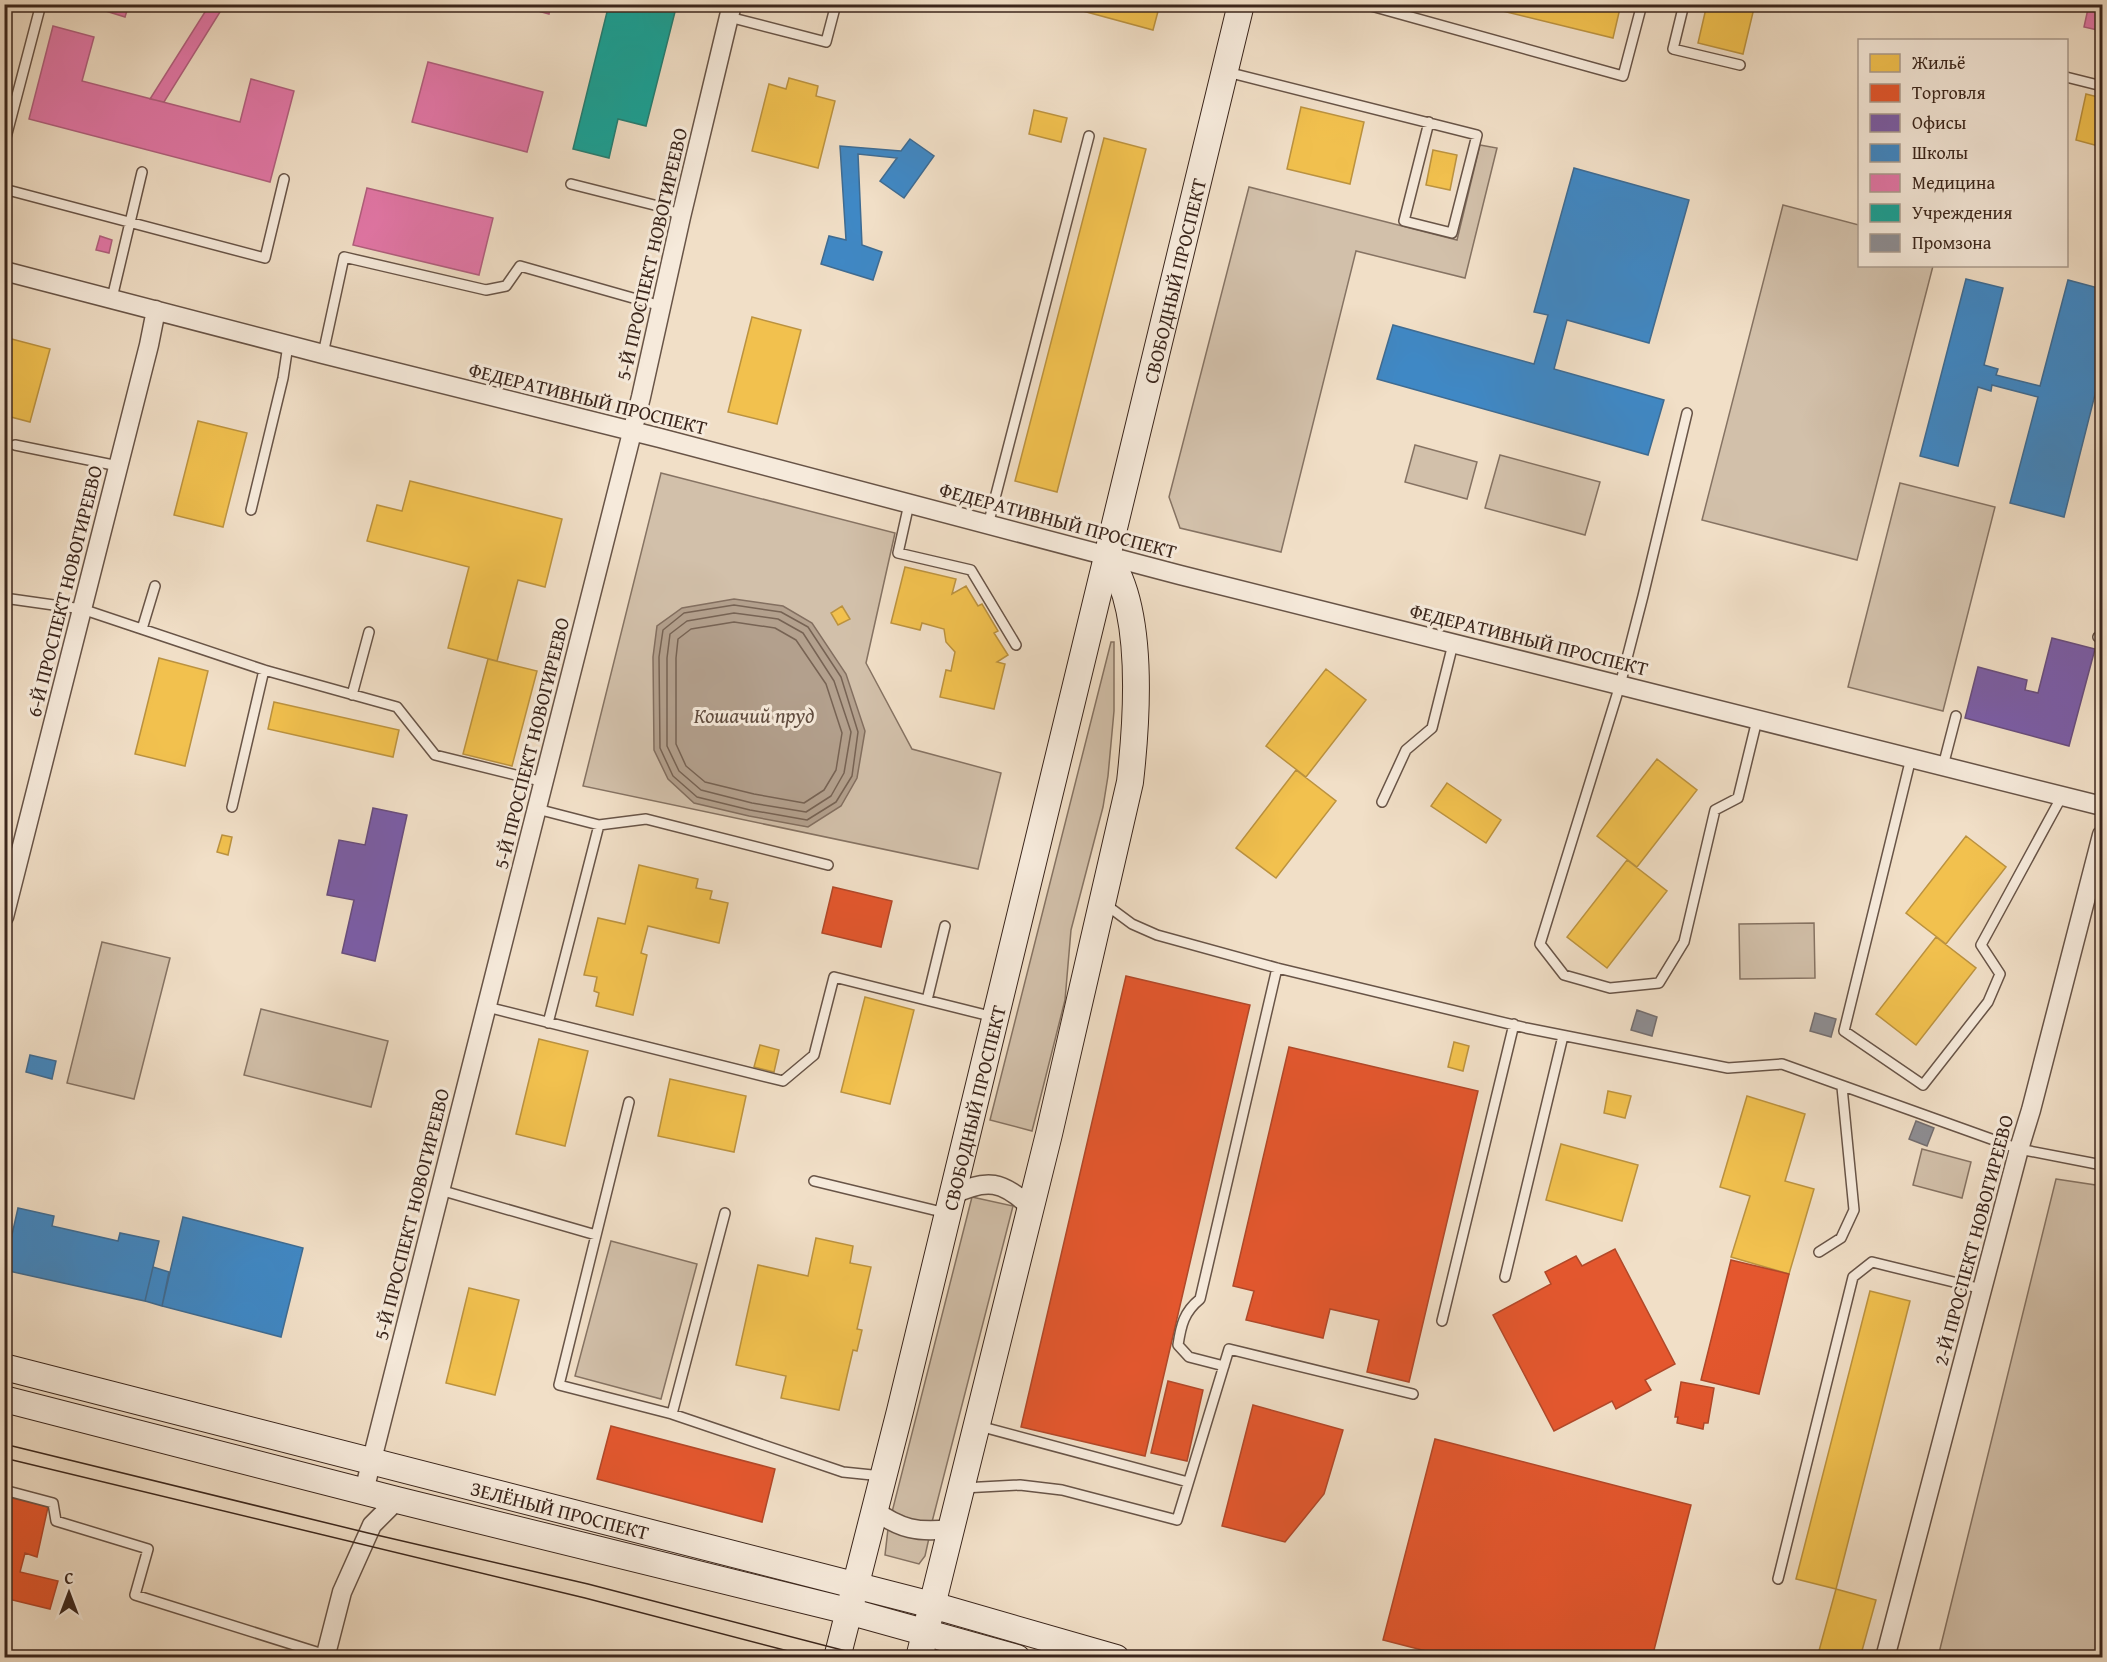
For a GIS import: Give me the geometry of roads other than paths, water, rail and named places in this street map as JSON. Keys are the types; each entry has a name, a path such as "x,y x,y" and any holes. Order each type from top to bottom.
{"main road":[{"name":"СВОБОДНЫЙ ПРОСПЕКТ","path":"837,1658 996,1017 1241,4"},
{"path":"919,1658 1030,1207 1130,782 1135,712 1135,661 1130,616 1124,590 1115,567 1108,557"},
{"name":"ЗЕЛЁНЫЙ ПРОСПЕКТ","path":"4,1366 932,1605 1116,1658"},
{"name":"ЗЕЛЁНЫЙ ПРОСПЕКТ","path":"4,1399 397,1500 848,1611 1017,1658"}],"street":[{"name":"5-Й ПРОСПЕКТ НОВОГИРЕЕВО","path":"364,1491 633,432 730,11"},
{"name":"ФЕДЕРАТИВНЫЙ ПРОСПЕКТ","path":"4,271 633,432 1108,557 2103,806"},
{"name":"6-Й ПРОСПЕКТ НОВОГИРЕЕВО","path":"4,917 156,310"},
{"name":"2-Й ПРОСПЕКТ НОВОГИРЕЕВО","path":"1884,1658 2103,834"},
{"path":"950,1204 972,1185 994,1184 1015,1192 1030,1207"},
{"path":"325,1656 342,1592 372,1525 397,1500"},
{"path":"874,1510 889,1521 909,1529 929,1532 950,1529"}],"lane":[{"path":"4,145 41,6 30,4"},
{"path":"730,11 826,42 836,4"},
{"path":"1364,4 1623,76 1642,4"},
{"path":"1684,4 1673,50 1740,65"},
{"path":"1225,72 1429,122 1477,135 1452,233 1404,221 1429,122"},
{"path":"2068,77 2103,86"},
{"path":"988,525 1089,136"},
{"path":"112,298 142,172"},
{"path":"4,189 265,258 284,179"},
{"path":"571,184 666,208 681,217"},
{"path":"323,354 345,257 486,290 506,286 520,266 661,306"},
{"path":"251,510 283,378 288,345"},
{"path":"1687,413 1620,685 1540,944 1564,975 1610,988 1659,983 1684,942 1715,810 1738,798 1757,720"},
{"path":"15,445 118,466"},
{"path":"909,504 898,553 970,570 1016,645"},
{"path":"142,629 155,586"},
{"path":"4,598 82,609 264,670 397,707 435,755 544,782"},
{"path":"352,694 369,633"},
{"path":"1382,802 1406,750 1432,728 1454,644"},
{"path":"232,807 264,670"},
{"path":"1943,766 1956,716"},
{"path":"1911,758 1844,1031 1923,1085 1988,1002 2000,974 1981,945 2062,796"},
{"path":"537,809 599,825 646,819 828,865"},
{"path":"548,1023 599,825"},
{"path":"1103,903 1132,924 1157,935 1278,968 1563,1036 1728,1068 1782,1064 2019,1149 2103,1165"},
{"path":"927,1000 945,926"},
{"path":"1224,1366 1190,1357 1178,1345 1181,1323 1189,1307 1200,1299 1278,968"},
{"path":"487,1007 783,1081 814,1055 834,976 996,1017"},
{"path":"1442,1321 1514,1024"},
{"path":"1505,1277 1563,1036"},
{"path":"1819,1252 1841,1238 1854,1210 1842,1087"},
{"path":"629,1102 559,1385 672,1414 843,1472 883,1476"},
{"path":"814,1181 950,1204"},
{"path":"440,1190 596,1235"},
{"path":"672,1414 725,1213"},
{"path":"1778,1579 1852,1277 1872,1262 1982,1289"},
{"path":"960,1488 1020,1485 1062,1490 1177,1520 1229,1349 1413,1394"},
{"path":"976,1425 1188,1482"},
{"path":"4,1490 53,1503 56,1521 148,1549 135,1595 325,1656"}],"water":[{"name":"Кошачий пруд","path":"734,599 783,606 812,623 846,674 865,731 857,778 841,806 808,827 694,803 668,779 654,750 653,657 657,626 682,608"}],"tram line":[{"path":"4,1444 588,1584 873,1658"},
{"path":"4,1458 585,1598 815,1658"}]}
